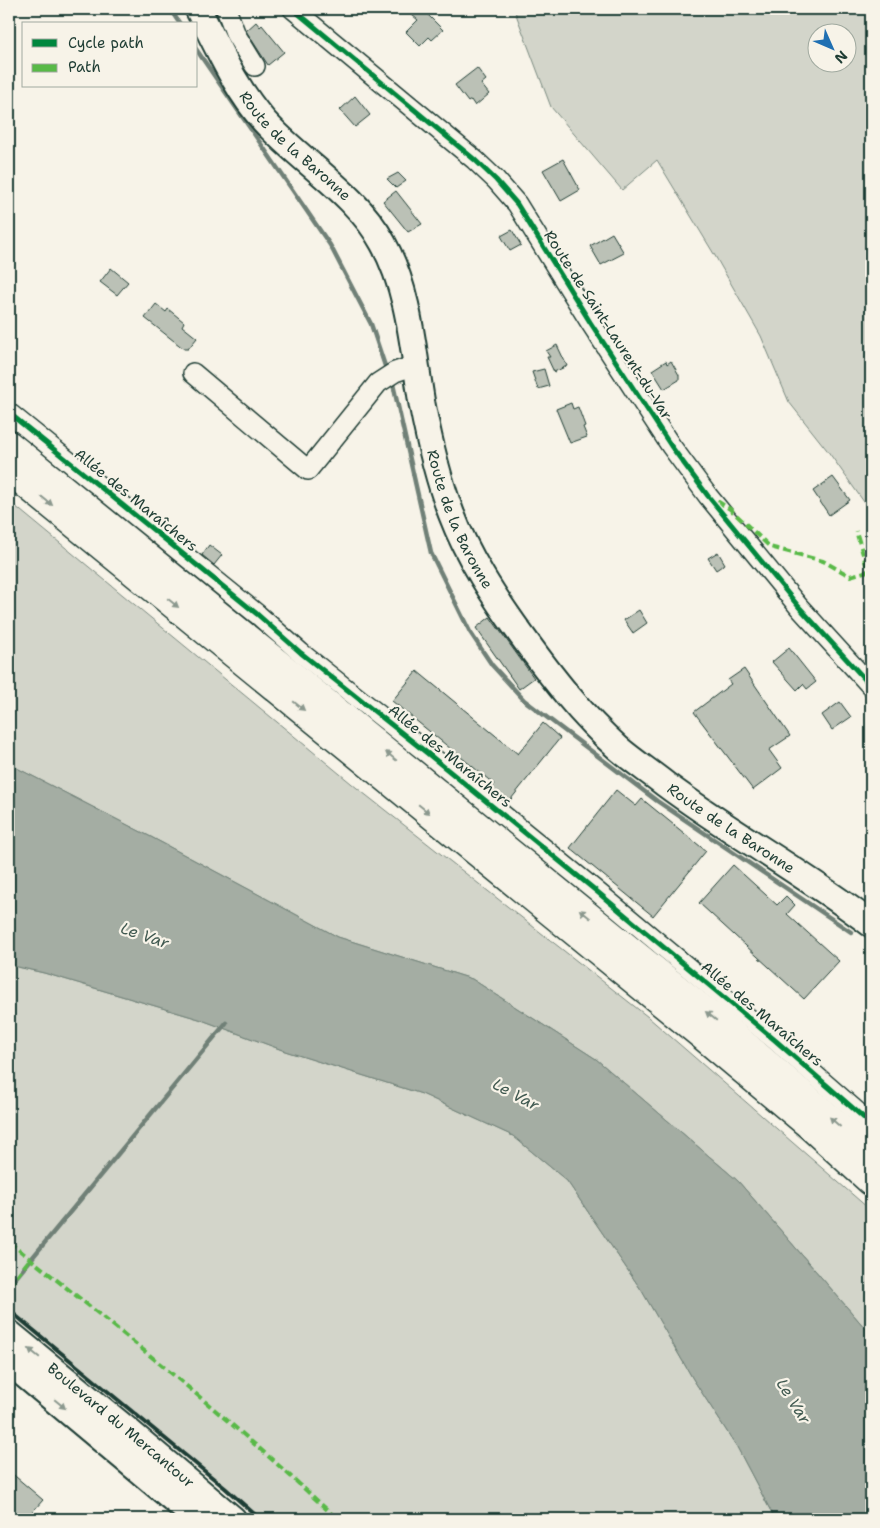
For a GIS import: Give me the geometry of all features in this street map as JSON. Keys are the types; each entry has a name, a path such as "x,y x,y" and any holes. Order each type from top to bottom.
{"highway":[{"path":"9,445 710,1016 871,1154"},
{"path":"9,470 703,1036 806,1122 871,1181"}],"main road":[{"name":"Route de la Baronne","path":"198,9 235,81 254,109 298,154 366,216 384,244 396,274 406,312 423,408 450,511 474,563 496,600 567,695 619,749 690,803 871,924"},
{"name":"Boulevard du Mercantour","path":"9,1333 233,1519"},
{"name":"Boulevard du Mercantour","path":"9,1362 197,1519"}],"street":[{"path":"226,9 236,35 255,66"},
{"name":"Route de Saint-Laurent-du-Var","path":"293,9 475,160 517,204 590,322 671,446 708,496 799,607 871,686"},
{"path":"193,373 308,470 378,382 395,372 416,365"},
{"name":"Allée des Maraîchers","path":"9,413 250,608 301,653 595,890 776,1041 871,1124"}],"shaded area":[{"path":"514,9 871,9 871,519 869,509 827,450 789,402 761,336 657,160 622,190 551,107"},
{"path":"9,501 357,788 648,1017 868,1208 871,1211 871,1335 738,1181 596,1059 472,979 338,937 9,764"},
{"path":"9,965 44,973 199,1019 285,1051 422,1094 513,1136 567,1181 642,1291 693,1379 737,1447 775,1519 260,1519 9,1310"}],"water":[{"name":"Le Var","path":"9,764 338,937 472,979 596,1059 738,1181 871,1335 871,1519 775,1519 737,1447 693,1379 642,1291 567,1181 513,1136 422,1094 285,1051 199,1019 44,973 9,965"}],"building":[{"path":"419,9 422,9 443,30 432,40 429,37 420,46 406,32 418,20 412,15"},
{"path":"256,22 260,27 262,25 284,52 268,65 246,31"},
{"path":"477,68 486,80 481,84 489,94 475,106 471,100 468,102 455,85"},
{"path":"355,96 370,115 355,127 340,110"},
{"path":"563,159 580,190 561,201 543,170"},
{"path":"398,173 406,181 396,188 387,179"},
{"path":"396,191 422,224 408,232 383,201"},
{"path":"512,230 521,245 510,251 501,236"},
{"path":"612,233 624,253 601,265 590,246"},
{"path":"111,268 128,282 117,295 100,282"},
{"path":"156,304 166,312 168,309 184,322 182,326 197,338 188,349 184,349 145,318"},
{"path":"557,345 567,366 554,372 547,357 550,357 546,351"},
{"path":"666,361 667,364 671,361 679,375 679,380 664,389 652,370"},
{"path":"544,369 549,386 538,389 532,372"},
{"path":"571,403 573,409 578,407 587,437 570,443 556,409"},
{"path":"833,477 850,500 829,515 813,491"},
{"path":"209,545 222,555 214,565 202,555"},
{"path":"718,552 725,564 716,570 708,558"},
{"path":"639,610 647,623 633,633 624,620"},
{"path":"490,617 534,678 519,689 476,628"},
{"path":"789,648 816,682 807,689 803,684 797,690 772,662"},
{"path":"744,669 790,736 769,750 782,768 753,790 694,712 731,684 728,680"},
{"path":"417,671 518,754 543,723 560,738 507,804 490,790 494,784 392,701"},
{"path":"840,702 851,717 832,730 822,715"},
{"path":"616,790 636,806 642,799 706,851 653,916 570,848"},
{"path":"733,865 777,905 786,896 795,905 787,914 839,961 804,999 699,903"},
{"path":"9,1471 43,1500 26,1519 17,1519 9,1513"}],"waterway":[{"path":"170,9 179,22"},
{"path":"198,52 330,245 371,324 385,366"},
{"path":"393,384 431,553 470,632 492,665 524,700 657,801 851,932"},
{"path":"9,1286 226,1023"}],"railway":[{"path":"9,1310 260,1519"}],"marked path":[{"path":"717,501 730,509 770,547 823,561 850,576 868,571 856,531"},
{"path":"9,1242 135,1343 217,1412 337,1519"},
{"path":"9,1286 30,1259"}],"cycle path":[{"path":"293,9 475,160 517,204 590,322 671,446 708,496 799,607 871,686"},
{"path":"9,413 257,614 301,653 595,890 776,1041 871,1124"}]}
